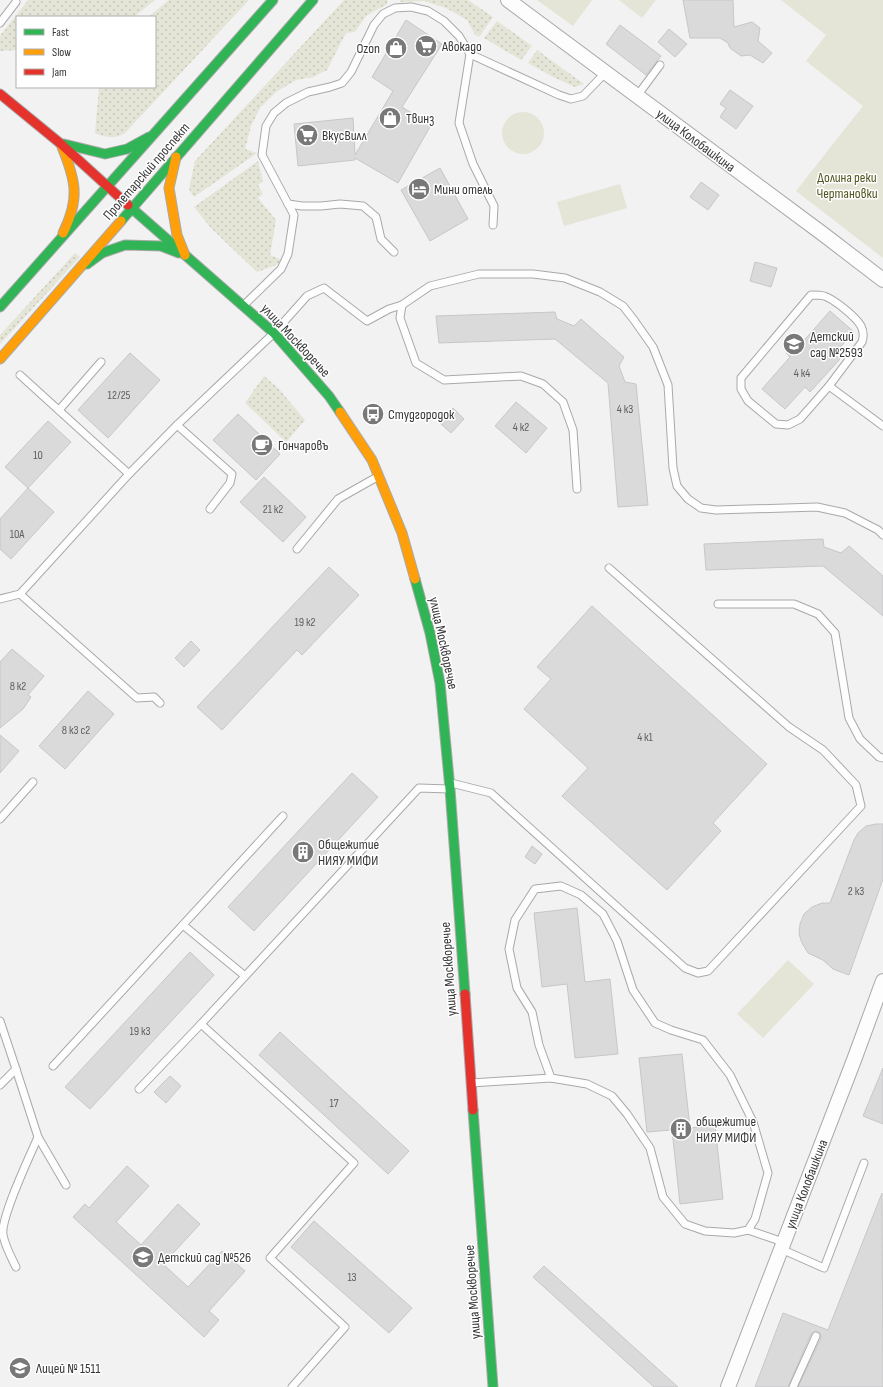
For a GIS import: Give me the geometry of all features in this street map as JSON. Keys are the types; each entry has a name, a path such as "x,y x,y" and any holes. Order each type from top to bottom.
{"main road":[{"name":"Пролетарский проспект","path":"0,307 273,0"},
{"name":"Пролетарский проспект","path":"0,359 81,268 313,0"},
{"name":"улица Москворечье","path":"0,94 61,144 132,209 244,305 274,333 329,396 372,460 407,549 433,648 440,683 449,786 493,1387"},
{"path":"61,144 105,154 128,149 152,135"},
{"path":"56,245 71,219 76,190 72,169 61,144"},
{"path":"176,157 169,188 177,235 185,256"},
{"path":"81,268 102,253 125,245 161,246 185,256"}],"street":[{"name":"улица Колобашкина","path":"508,0 824,234 883,280"},
{"name":"улица Колобашкина","path":"728,1387 883,981"}],"lane":[{"path":"0,23 16,1"},
{"path":"244,305 281,269 288,254 294,215 262,155 266,126 274,113 286,103 308,92 342,83 351,72 374,25 383,14 395,8 411,7 428,11 444,21 459,36 470,54 559,95 571,99 583,96 606,72"},
{"path":"470,54 459,123 473,164 494,206 493,225"},
{"path":"637,96 660,65"},
{"path":"288,204 302,206 340,204 363,206 376,217 381,239 394,252"},
{"path":"0,599 20,594 129,474 177,425 274,333 307,296 324,288 367,321 389,309 402,305 430,286 479,274 533,274 565,278 600,292 623,306 653,347 668,385 673,468 677,486 688,500 700,508 716,510 816,507 845,513 878,530 883,535"},
{"path":"811,295 823,296 832,300 854,318 861,326 864,335 862,342 829,386 800,419 788,425 776,424 748,401 741,389 741,378 811,295"},
{"path":"402,305 400,318 416,363 444,380 521,376 543,384 563,402 573,430 577,489"},
{"path":"59,410 101,362"},
{"path":"20,375 129,474"},
{"path":"829,386 883,426"},
{"path":"177,425 232,474 230,483 210,509"},
{"path":"297,549 338,499 379,476"},
{"path":"139,1089 419,788 449,786 491,793 685,968 698,973 708,971 861,806 856,785 823,750 789,727 609,568"},
{"path":"20,594 137,698 154,697 160,703"},
{"path":"718,604 794,604 818,614 835,634 849,718 860,739 879,757 883,758"},
{"path":"0,819 33,782"},
{"path":"53,1066 283,816"},
{"path":"551,1078 539,1045 532,1012 517,988 510,949 515,920 535,889 561,886 581,895 603,914 617,941 633,990 655,1023 671,1030 703,1040 730,1076 753,1122 768,1173 755,1219 748,1230"},
{"path":"183,925 245,976"},
{"path":"0,1021 38,1137 66,1185"},
{"path":"201,1024 354,1163 270,1258 345,1327 292,1387"},
{"path":"0,1085 16,1069"},
{"path":"470,1084 551,1078 587,1084 612,1096 627,1114 650,1148 663,1197 686,1224 705,1231 734,1233 748,1230 824,1268 864,1163"},
{"path":"16,1267 2,1235 3,1224 7,1210 38,1137"},
{"path":"793,1387 816,1336"}],"green space":[{"path":"28,0 155,0 135,16 16,16 16,50 0,51 0,36"},
{"path":"169,0 249,0 125,133 110,137 95,133 99,88 156,88 156,16 149,16"},
{"path":"344,0 387,0 387,4 366,16 355,32 346,33 327,70 313,77 296,80 276,92 260,108 251,126 245,149 257,153 194,197 189,189 195,161"},
{"path":"400,0 468,0 493,17 479,37 475,35 467,20 446,8 424,1 400,2"},
{"path":"537,0 592,0 573,26"},
{"path":"619,0 656,0 642,18"},
{"name":"Долина реки Чертановки","path":"781,0 883,0 883,258 796,191 863,106 806,61 826,35"},
{"path":"497,21 532,46 521,60 484,38"},
{"path":"537,50 584,84 575,87 528,63"},
{"path":"519,112 527,112 535,115 541,121 544,133 541,145 535,151 527,154 519,154 511,151 505,145 502,137 502,129 505,121 511,115"},
{"path":"258,161 263,181 258,185 263,194 258,198 276,220 270,255 282,260 276,265 257,272 211,228 194,207"},
{"path":"620,184 627,208 564,226 557,202"},
{"path":"75,253 80,257 0,344 0,335"},
{"path":"264,376 278,388 305,420 286,442 245,403"},
{"path":"788,960 814,984 763,1038 737,1014"}],"building":[{"path":"683,0 733,0 734,27 752,22 760,28 758,41 772,53 763,63 750,55 741,56 730,48 728,43 720,38 690,38"},
{"path":"406,20 442,44 402,107 431,125 398,183 355,158 355,160 298,166 294,124 353,118 355,155 393,91 372,77"},
{"path":"620,25 661,56 646,75 606,44"},
{"path":"669,29 687,44 675,57 658,42"},
{"path":"730,90 753,106 736,129 720,117 726,108 720,104"},
{"path":"440,168 468,219 430,241 401,190"},
{"path":"701,182 719,195 708,210 690,197"},
{"path":"755,262 777,268 771,287 750,281"},
{"path":"830,311 854,332 834,354 840,359 810,392 805,387 785,409 762,389 790,357 786,353 797,340 801,344"},
{"path":"555,312 557,319 574,326 581,319 624,357 619,366 625,382 636,384 648,505 618,507 608,383 555,339 439,343 436,316"},
{"path":"130,353 160,380 108,438 78,410"},
{"path":"516,402 547,428 526,453 495,426"},
{"path":"453,408 464,419 451,433 440,423"},
{"path":"238,414 280,454 256,480 213,440"},
{"path":"48,421 71,442 28,488 5,467"},
{"path":"264,477 306,517 283,542 240,502"},
{"path":"28,488 54,512 11,559 0,549 0,519"},
{"path":"823,539 824,547 841,553 849,546 883,576 883,616 823,566 706,570 704,544"},
{"path":"329,567 359,595 302,655 297,650 222,730 197,707"},
{"path":"592,606 767,764 713,823 721,831 667,890 562,796 588,768 524,709 551,679 537,667"},
{"path":"191,641 200,650 184,667 175,658"},
{"path":"12,649 44,676 28,695 31,697 23,709 0,728 0,662"},
{"path":"88,691 114,714 65,769 39,746"},
{"path":"0,735 19,751 0,773"},
{"name":"Общежитие НИЯУ МИФИ","path":"352,773 378,797 254,931 228,907"},
{"path":"883,824 883,879 849,975 833,969 823,960 808,953 799,934 800,924 804,914 812,907 822,903 830,903 858,833 866,826"},
{"path":"532,846 542,854 535,864 525,857"},
{"path":"577,908 585,982 610,979 618,1054 575,1058 567,984 542,987 534,913"},
{"path":"190,952 214,975 90,1109 65,1087"},
{"path":"280,1032 409,1151 388,1174 259,1055"},
{"name":"общежитие НИЯУ МИФИ","path":"682,1054 690,1128 715,1125 723,1199 680,1204 672,1130 647,1132 639,1058"},
{"path":"883,1068 883,1124 863,1116"},
{"path":"170,1076 181,1086 166,1103 154,1092"},
{"name":"Детский сад №526","path":"127,1166 149,1186 116,1222 141,1245 178,1204 200,1224 163,1264 188,1287 222,1251 245,1271 209,1311 219,1320 204,1337 73,1217 85,1204 89,1208"},
{"path":"882,1193 883,1387 798,1387 821,1338 820,1333 816,1331 811,1334 788,1387 755,1387 783,1313 828,1330"},
{"path":"314,1221 412,1308 389,1333 291,1247"},
{"path":"544,1266 678,1387 654,1387 533,1277"}],"traffic: fast":[{"path":"0,307 273,0"},
{"path":"121,221 313,0"},
{"path":"64,144 105,154 127,149 149,137"},
{"path":"128,205 274,333 329,396 340,412"},
{"path":"87,264 102,253 125,245 161,246 179,253"},
{"path":"415,579 430,633 440,683 450,789 465,994"},
{"path":"473,1110 493,1387"}],"traffic: slow":[{"path":"62,147 73,180 74,190 72,210 63,233"},
{"path":"176,157 169,188 177,235 185,255"},
{"path":"0,359 121,221"},
{"path":"340,412 372,460 402,533 415,579"}],"traffic: jam":[{"path":"0,94 61,144 128,205"},
{"path":"465,994 473,1110"}],"place":[{"name":"Авокадо","path":"426,46"},
{"name":"Ozon","path":"396,48"},
{"name":"Твинз","path":"390,118"},
{"name":"ВкусВилл","path":"307,135"},
{"name":"Мини отель","path":"419,189"},
{"name":"Детский сад №2593","path":"794,344"},
{"name":"Студгородок","path":"373,414"},
{"name":"Гончаровъ","path":"262,445"},
{"name":"Общежитие НИЯУ МИФИ","path":"303,852"},
{"name":"общежитие НИЯУ МИФИ","path":"681,1129"},
{"name":"Детский сад №526","path":"143,1257"},
{"name":"Лицей № 1511","path":"20,1368"}]}
